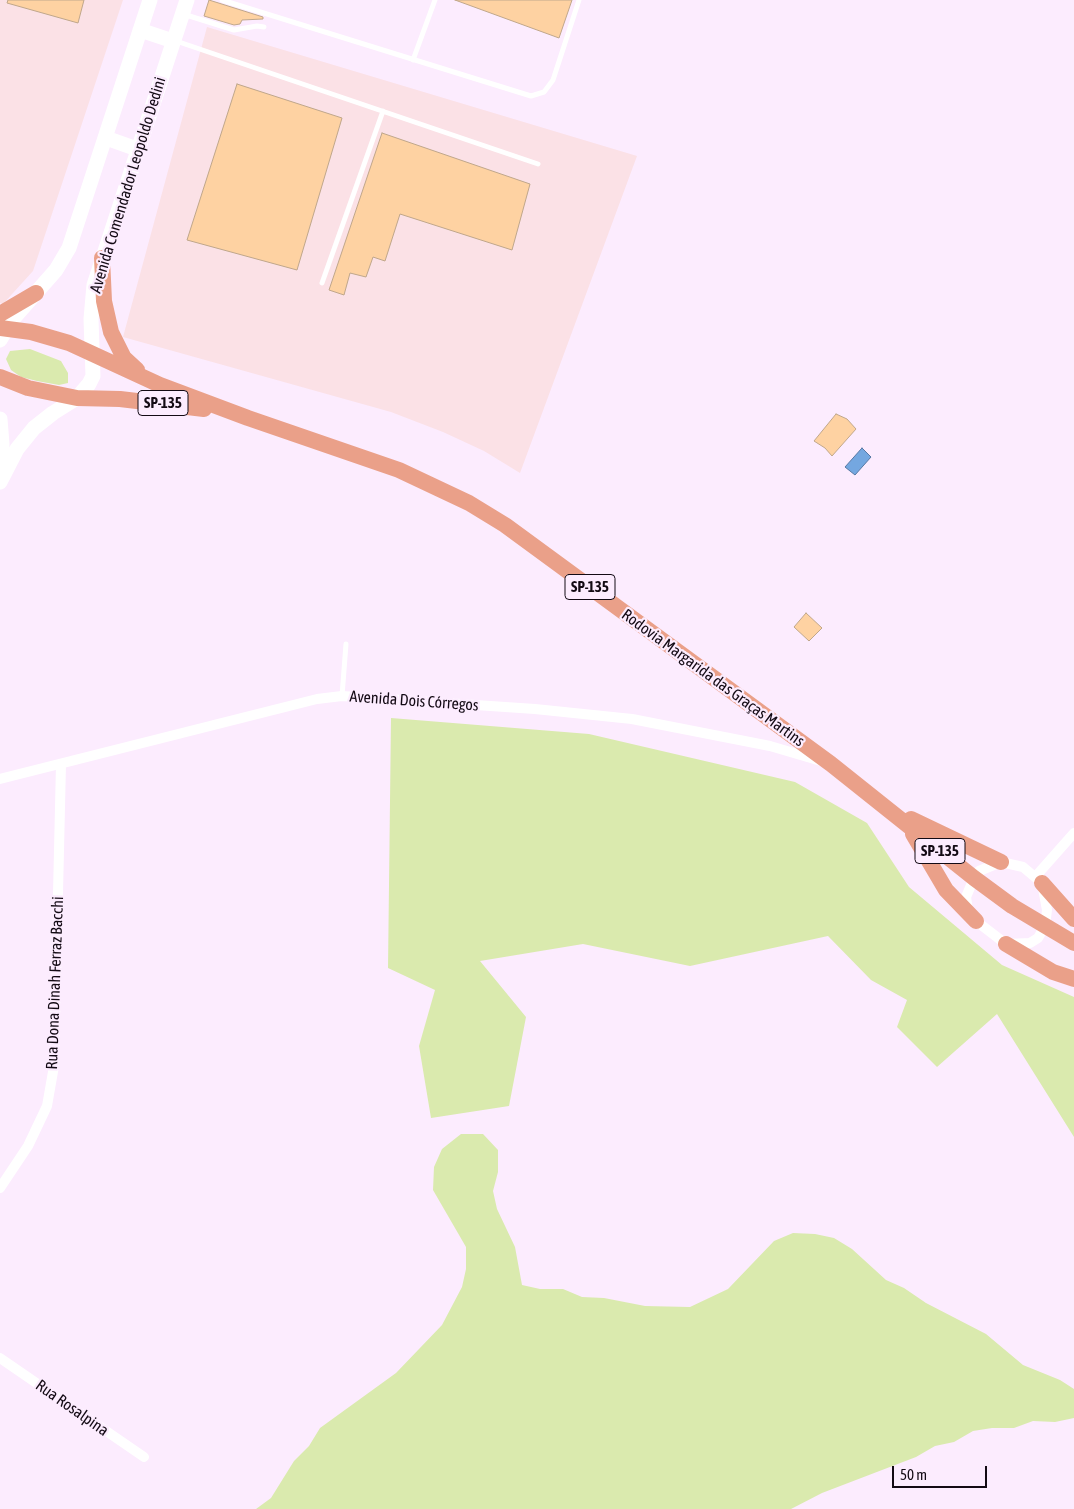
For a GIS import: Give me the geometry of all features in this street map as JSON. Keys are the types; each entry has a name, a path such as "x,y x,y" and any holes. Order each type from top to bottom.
{"main road":[{"path":"2,328 56,270 69,248 150,0"},
{"name":"Avenida Comendador Leopoldo Dedini","path":"77,398 93,376 92,302 94,284 137,148 185,7"},
{"path":"140,30 173,40"},
{"path":"106,138 137,148"},
{"path":"102,258 104,301 116,345 128,362 160,385"},
{"name":"Rodovia Margarida das Graças Martins","path":"2,328 50,336 160,385 248,418 400,470 469,503 512,530 831,764 974,878 1045,926 1074,943"},
{"name":"Rodovia Margarida das Graças Martins","path":"0,377 28,388 77,398 106,398 177,404 248,418"},
{"path":"0,482 17,449 34,428 77,398"},
{"path":"0,419 2,444 0,473"},
{"path":"903,820 912,820 1001,862"},
{"path":"903,820 946,890 976,921"},
{"path":"1039,879 1074,919"},
{"path":"1006,944 1053,972 1074,979"}],"street":[{"name":"Avenida Dois Córregos","path":"0,779 317,699 342,696 535,709 632,719 770,746 831,764"},
{"name":"Rua Dona Dinah Ferraz Bacchi","path":"0,1188 28,1146 47,1106 54,1066 60,764"},
{"path":"1039,879 1074,833"},
{"path":"1001,862 1023,867 1039,879 1047,910 1045,926 1038,938 1030,943 1006,944 976,921 968,910 966,901 968,889 974,878 979,871 1001,862"},
{"name":"Rua Rosalpina","path":"0,1358 144,1458"}],"lane":[{"path":"414,60 435,0"},
{"path":"225,1 522,94 538,96 553,80 579,0"},
{"path":"185,7 234,30 257,26 264,27"},
{"path":"173,40 538,164"},
{"path":"322,284 383,111"},
{"path":"342,696 346,644"}],"shaded area":[{"path":"0,0 123,0 33,271 3,304 0,303"},
{"path":"207,27 637,156 520,473 484,451 443,432 391,412 123,337"}],"green space":[{"path":"30,349 61,361 68,373 68,383 59,385 37,381 21,377 11,370 6,359 10,351"},
{"path":"391,718 589,734 795,782 867,823 909,887 1002,965 1074,997 1074,1137 997,1014 937,1067 897,1027 907,1000 871,980 828,936 690,966 583,944 480,961 526,1017 509,1106 431,1118 419,1046 435,990 388,968"},
{"path":"461,1134 483,1134 498,1150 498,1172 493,1191 497,1209 515,1247 522,1285 540,1289 563,1289 582,1297 604,1298 645,1306 690,1307 728,1289 774,1241 793,1233 815,1234 834,1238 852,1249 886,1280 904,1288 926,1303 986,1334 1023,1365 1060,1380 1074,1389 1074,1418 1055,1422 1033,1421 1014,1428 992,1428 973,1431 954,1442 935,1446 916,1457 822,1493 791,1509 256,1509 271,1498 294,1461 309,1446 320,1428 396,1373 442,1325 462,1287 466,1269 466,1247 433,1190 434,1167 442,1149"}],"water":[{"path":"862,448 871,457 855,475 845,467"}],"building":[{"path":"8,0 84,0 78,23 7,3"},
{"path":"209,0 263,17 263,19 242,20 240,24 234,25 204,16"},
{"path":"455,0 572,0 559,38"},
{"path":"237,84 342,118 297,270 187,240"},
{"path":"382,133 530,184 512,250 400,214 385,261 373,257 366,277 350,273 344,295 329,290"},
{"path":"836,414 847,419 856,429 832,456 825,448 814,441"},
{"path":"806,613 822,628 809,641 794,627"}]}
